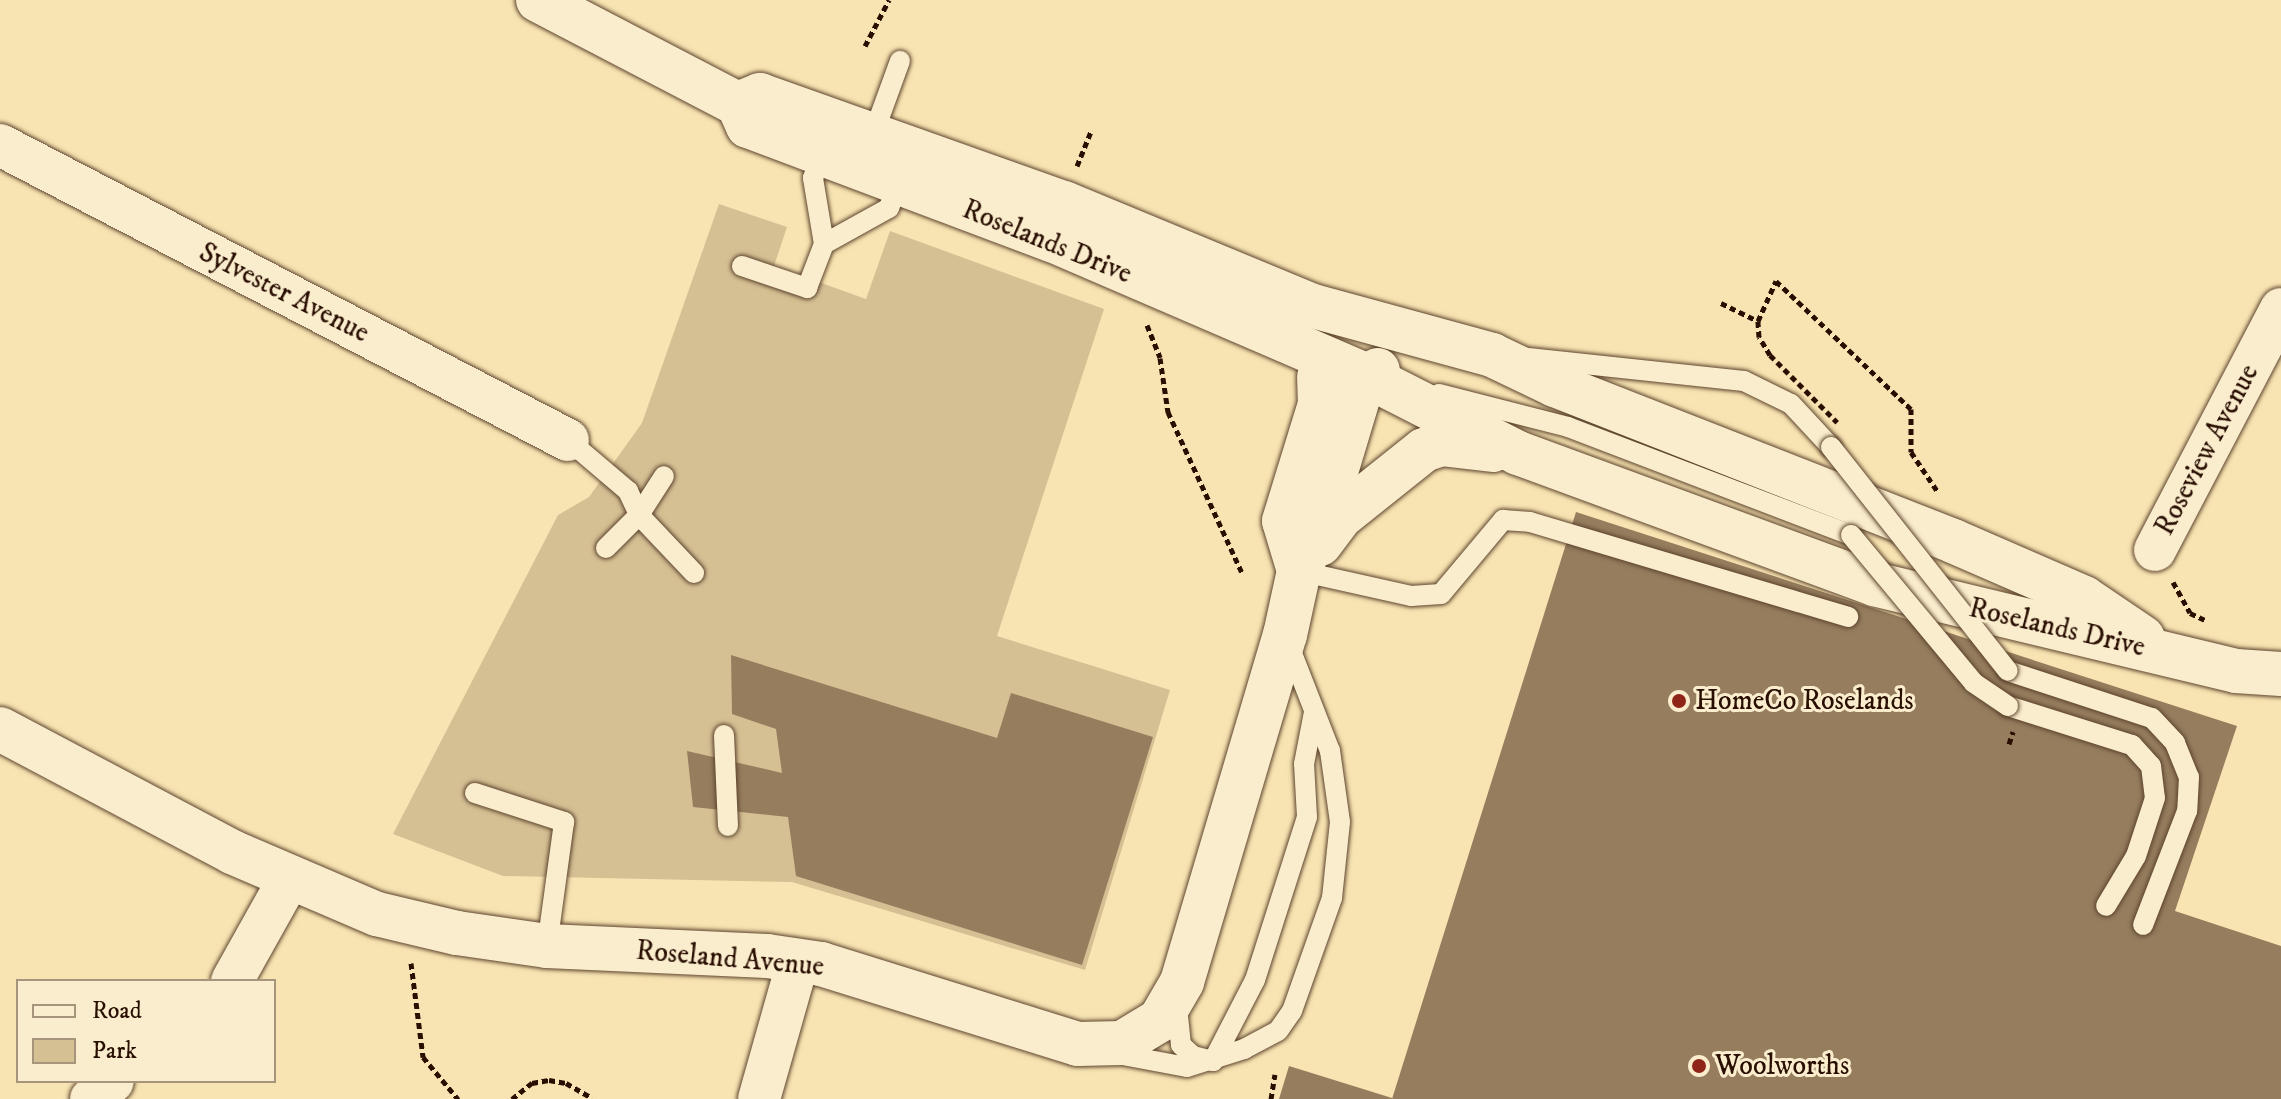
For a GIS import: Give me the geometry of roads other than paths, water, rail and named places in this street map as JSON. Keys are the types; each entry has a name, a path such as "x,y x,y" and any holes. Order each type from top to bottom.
{"street":[{"name":"Roselands Drive","path":"538,0 738,104 748,126 1052,240 1308,354 1365,375 1518,453 1874,584 2169,654"},
{"name":"Roselands Drive","path":"738,104 760,95 1120,225 1215,270 1313,306 1492,355 1555,385 2084,598 2169,654"},
{"name":"Sylvester Avenue","path":"0,145 568,440"},
{"name":"Roselands Drive","path":"1313,306 1365,375"},
{"name":"Roseview Avenue","path":"2155,550 2281,309"},
{"name":"Roseland Avenue","path":"1299,571 1284,521 1320,404 1319,375 1308,354"},
{"name":"Roselands Drive","path":"1320,404 1365,375 1403,360 1515,389 1555,385"},
{"name":"Roseland Avenue","path":"0,729 289,879 406,921 547,946 798,961 1078,1044 1122,1043 1148,1030 1171,1006 1182,982 1285,635 1299,571 1321,522 1365,375"},
{"path":"1299,571 1340,517 1424,450 1441,444 1518,453"},
{"path":"2169,654 2236,671 2281,674"},
{"path":"233,979 289,879"},
{"path":"759,1099 798,961"},
{"path":"91,1099 111,1083"}],"lane":[{"path":"873,135 900,61"},
{"path":"742,266 807,288 824,244 813,178 822,154"},
{"path":"824,244 889,208 898,183"},
{"path":"1492,355 1744,381 1791,404 1831,447 2008,671 2152,718 2175,743 2189,777 2187,811 2143,925"},
{"path":"1365,375 1568,427 1851,535 1974,683 2008,706 2132,745 2151,766 2155,798 2136,856 2106,906"},
{"path":"568,440 628,491 639,515 694,573"},
{"path":"606,548 639,515 664,476"},
{"path":"1299,571 1411,596 1441,594 1503,520 1530,522 1848,617"},
{"path":"1078,1044 1160,1065 1187,1067 1213,1061 1267,1037 1288,1020 1332,898 1340,822 1330,751 1285,635"},
{"path":"1213,1061 1255,980 1307,817 1304,764 1314,712"},
{"path":"724,735 728,826"},
{"path":"475,793 564,822 547,946"},
{"path":"1182,982 1175,1013 1181,1045 1193,1056 1213,1061"}],"place":[{"name":"HomeCo Roselands","path":"1679,701"},
{"name":"Woolworths","path":"1699,1066"}]}
